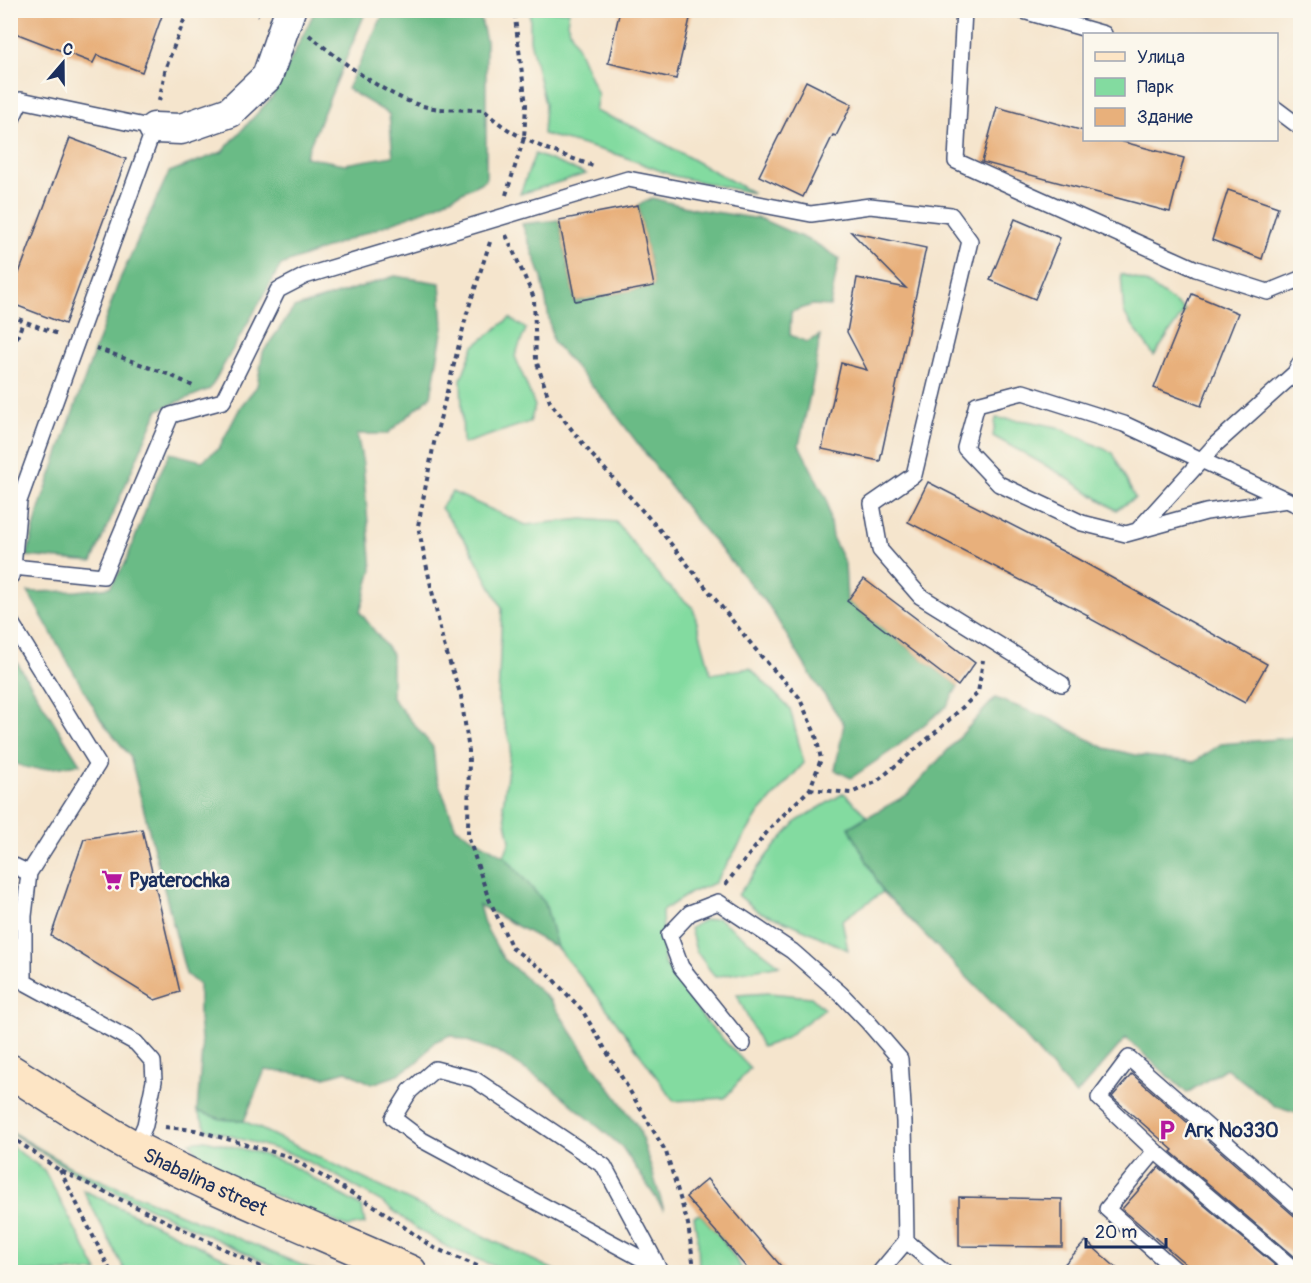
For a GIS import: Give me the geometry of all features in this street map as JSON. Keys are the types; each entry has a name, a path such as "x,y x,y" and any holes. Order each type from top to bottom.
{"main road":[{"name":"Shabalina street","path":"10,1071 97,1127 140,1136 218,1188 410,1272"}],"street":[{"path":"154,128 181,129 230,112 267,76 297,21"}],"lane":[{"path":"964,10 956,161 1196,269 1268,292 1300,279"},
{"path":"1020,10 1100,33"},
{"path":"10,123 21,100 154,128 19,501 12,572 103,576 171,415 222,401 278,290 305,276 628,179 811,214 870,206 951,215 970,241 914,475 872,504 880,550 920,596 1062,684"},
{"path":"1278,110 1299,126"},
{"path":"1137,530 1216,444 1295,373 1300,363"},
{"path":"1023,392 1124,424 1294,503 1206,512 1126,534 1082,523 999,484 965,448 976,404 1023,392"},
{"path":"10,621 98,764 29,873 17,926 24,982 136,1043 153,1062 154,1082 140,1136"},
{"path":"10,864 29,873"},
{"path":"744,1044 681,967 669,935 690,913 718,902 792,951 841,994 900,1059 904,1122 906,1241 880,1272"},
{"path":"1297,1272 1155,1151 1099,1098 1129,1058 1300,1208"},
{"path":"435,1069 474,1079 604,1166 658,1270 422,1140 393,1118 410,1091 435,1069"},
{"path":"1155,1151 1107,1209 1178,1272"},
{"path":"906,1241 944,1272"}],"path":[{"path":"154,128 166,67 188,10"},
{"path":"514,10 526,105 524,138 465,323 434,443 418,526 443,642 461,696 469,751 468,836 488,897 512,948 547,973 582,1010 666,1152 688,1224 693,1272"},
{"path":"297,21 344,63 392,93 424,106 484,110 495,122 524,138 628,179"},
{"path":"498,218 534,298 536,360 550,402 592,455 659,529 760,655 799,697 816,736 821,759 810,789 772,826 722,889 718,902"},
{"path":"10,316 170,375 222,401"},
{"path":"10,355 23,322"},
{"path":"810,789 852,793 876,782 937,731 978,693 983,663 980,632"},
{"path":"140,1136 195,1130 287,1156 376,1207 432,1247 492,1272"},
{"path":"10,1136 59,1170 272,1272"},
{"path":"59,1170 111,1272"}],"green space":[{"path":"315,11 366,11 305,157 345,164 393,156 389,114 347,89 385,11 479,11 486,41 486,180 431,208 281,265 210,389 158,410 92,562 27,556 40,506 119,281 169,172 222,152 272,97"},
{"path":"530,11 569,11 567,23 598,95 595,111 634,127 753,193 674,176 619,155 543,134 545,104 530,40"},
{"path":"535,154 586,174 520,194"},
{"path":"652,198 695,209 761,219 815,243 839,258 830,306 812,305 791,312 790,335 807,342 820,335 799,445 827,500 832,537 845,564 847,601 958,686 947,706 894,749 851,778 835,770 844,724 769,606 695,519 608,404 553,342 542,278 522,224 559,220 575,301 654,286 638,205"},
{"path":"1121,274 1147,283 1185,310 1154,356 1124,313"},
{"path":"395,276 440,283 443,327 431,396 387,434 357,434 363,464 372,570 360,612 392,654 392,698 433,747 436,776 456,828 504,856 545,903 557,948 479,905 484,924 503,958 551,1001 639,1128 664,1210 622,1147 549,1085 499,1052 450,1035 434,1042 419,1061 395,1076 372,1084 346,1071 325,1077 265,1070 244,1121 221,1119 197,1111 202,1050 199,985 186,974 130,756 101,720 28,592 77,591 110,587 125,564 159,475 170,453 202,461 219,448 241,406 257,386 263,352 294,308"},
{"path":"510,318 526,329 515,356 535,406 530,422 463,444 461,379 474,346"},
{"path":"996,418 1057,427 1113,453 1135,498 1116,510 1059,473 993,436"},
{"path":"452,492 526,525 583,519 616,522 665,583 693,608 711,674 750,668 790,709 804,763 759,813 715,883 690,893 662,911 664,963 704,1019 750,1068 725,1098 674,1101 602,1002 557,948 545,903 504,856 510,841 503,806 511,746 498,701 502,608 469,546 441,508"},
{"path":"11,653 80,764 35,769 18,765 11,760"},
{"path":"995,698 1048,718 1105,748 1136,755 1194,762 1221,744 1300,737 1300,1113 1275,1106 1226,1068 1187,1093 1126,1038 1076,1095 1016,1027 883,892 849,827 907,795"},
{"path":"844,793 867,816 849,827 883,892 842,920 848,950 792,924 759,912 738,895 768,854 797,821"},
{"path":"718,918 780,965 715,977 696,951 690,928 702,921"},
{"path":"769,993 811,997 824,1009 784,1039 762,1047 737,995"},
{"path":"197,1111 221,1119 244,1121 558,1272 509,1272 447,1247 417,1229 382,1202 328,1171 289,1153 207,1129"},
{"path":"10,1131 72,1168 318,1272 286,1272 73,1172"},
{"path":"205,1140 255,1152 287,1163 362,1207 365,1224 347,1227 233,1178 201,1159 190,1142"},
{"path":"11,1146 44,1170 98,1272 11,1272"},
{"path":"83,1190 253,1272 126,1272"},
{"path":"700,1214 723,1240 744,1272 699,1272 694,1216"}],"building":[{"path":"10,10 164,10 142,72 97,55 93,63 10,31"},
{"path":"620,10 692,10 676,79 608,63"},
{"path":"806,81 852,104 836,136 833,135 803,197 759,176"},
{"path":"997,107 1083,131 1083,141 1120,141 1184,158 1170,212 982,162"},
{"path":"70,138 126,159 65,324 10,303 10,297"},
{"path":"1228,190 1278,207 1262,259 1212,240"},
{"path":"638,205 654,286 575,301 559,220"},
{"path":"1015,219 1060,238 1035,299 990,280"},
{"path":"851,232 926,248 880,461 822,449 841,363 867,370 847,332 857,278 906,288"},
{"path":"1192,294 1238,313 1201,406 1154,388"},
{"path":"928,482 1076,558 1267,664 1245,703 1087,617 1088,615 908,522"},
{"path":"864,579 975,663 958,686 847,601"},
{"name":"Pyaterochka","path":"142,829 180,992 155,1000 51,936 84,839"},
{"path":"1132,1074 1300,1221 1300,1262 1171,1152 1173,1150 1112,1097"},
{"path":"1159,1167 1283,1272 1195,1272 1122,1209"},
{"path":"707,1179 786,1272 750,1272 686,1197"},
{"path":"959,1197 1062,1199 1062,1247 959,1246"},
{"path":"1086,1241 1121,1272 1057,1272"}],"place":[{"name":"Pyaterochka","path":"112,880"},
{"name":"Агк №330","path":"1167,1130"}]}
